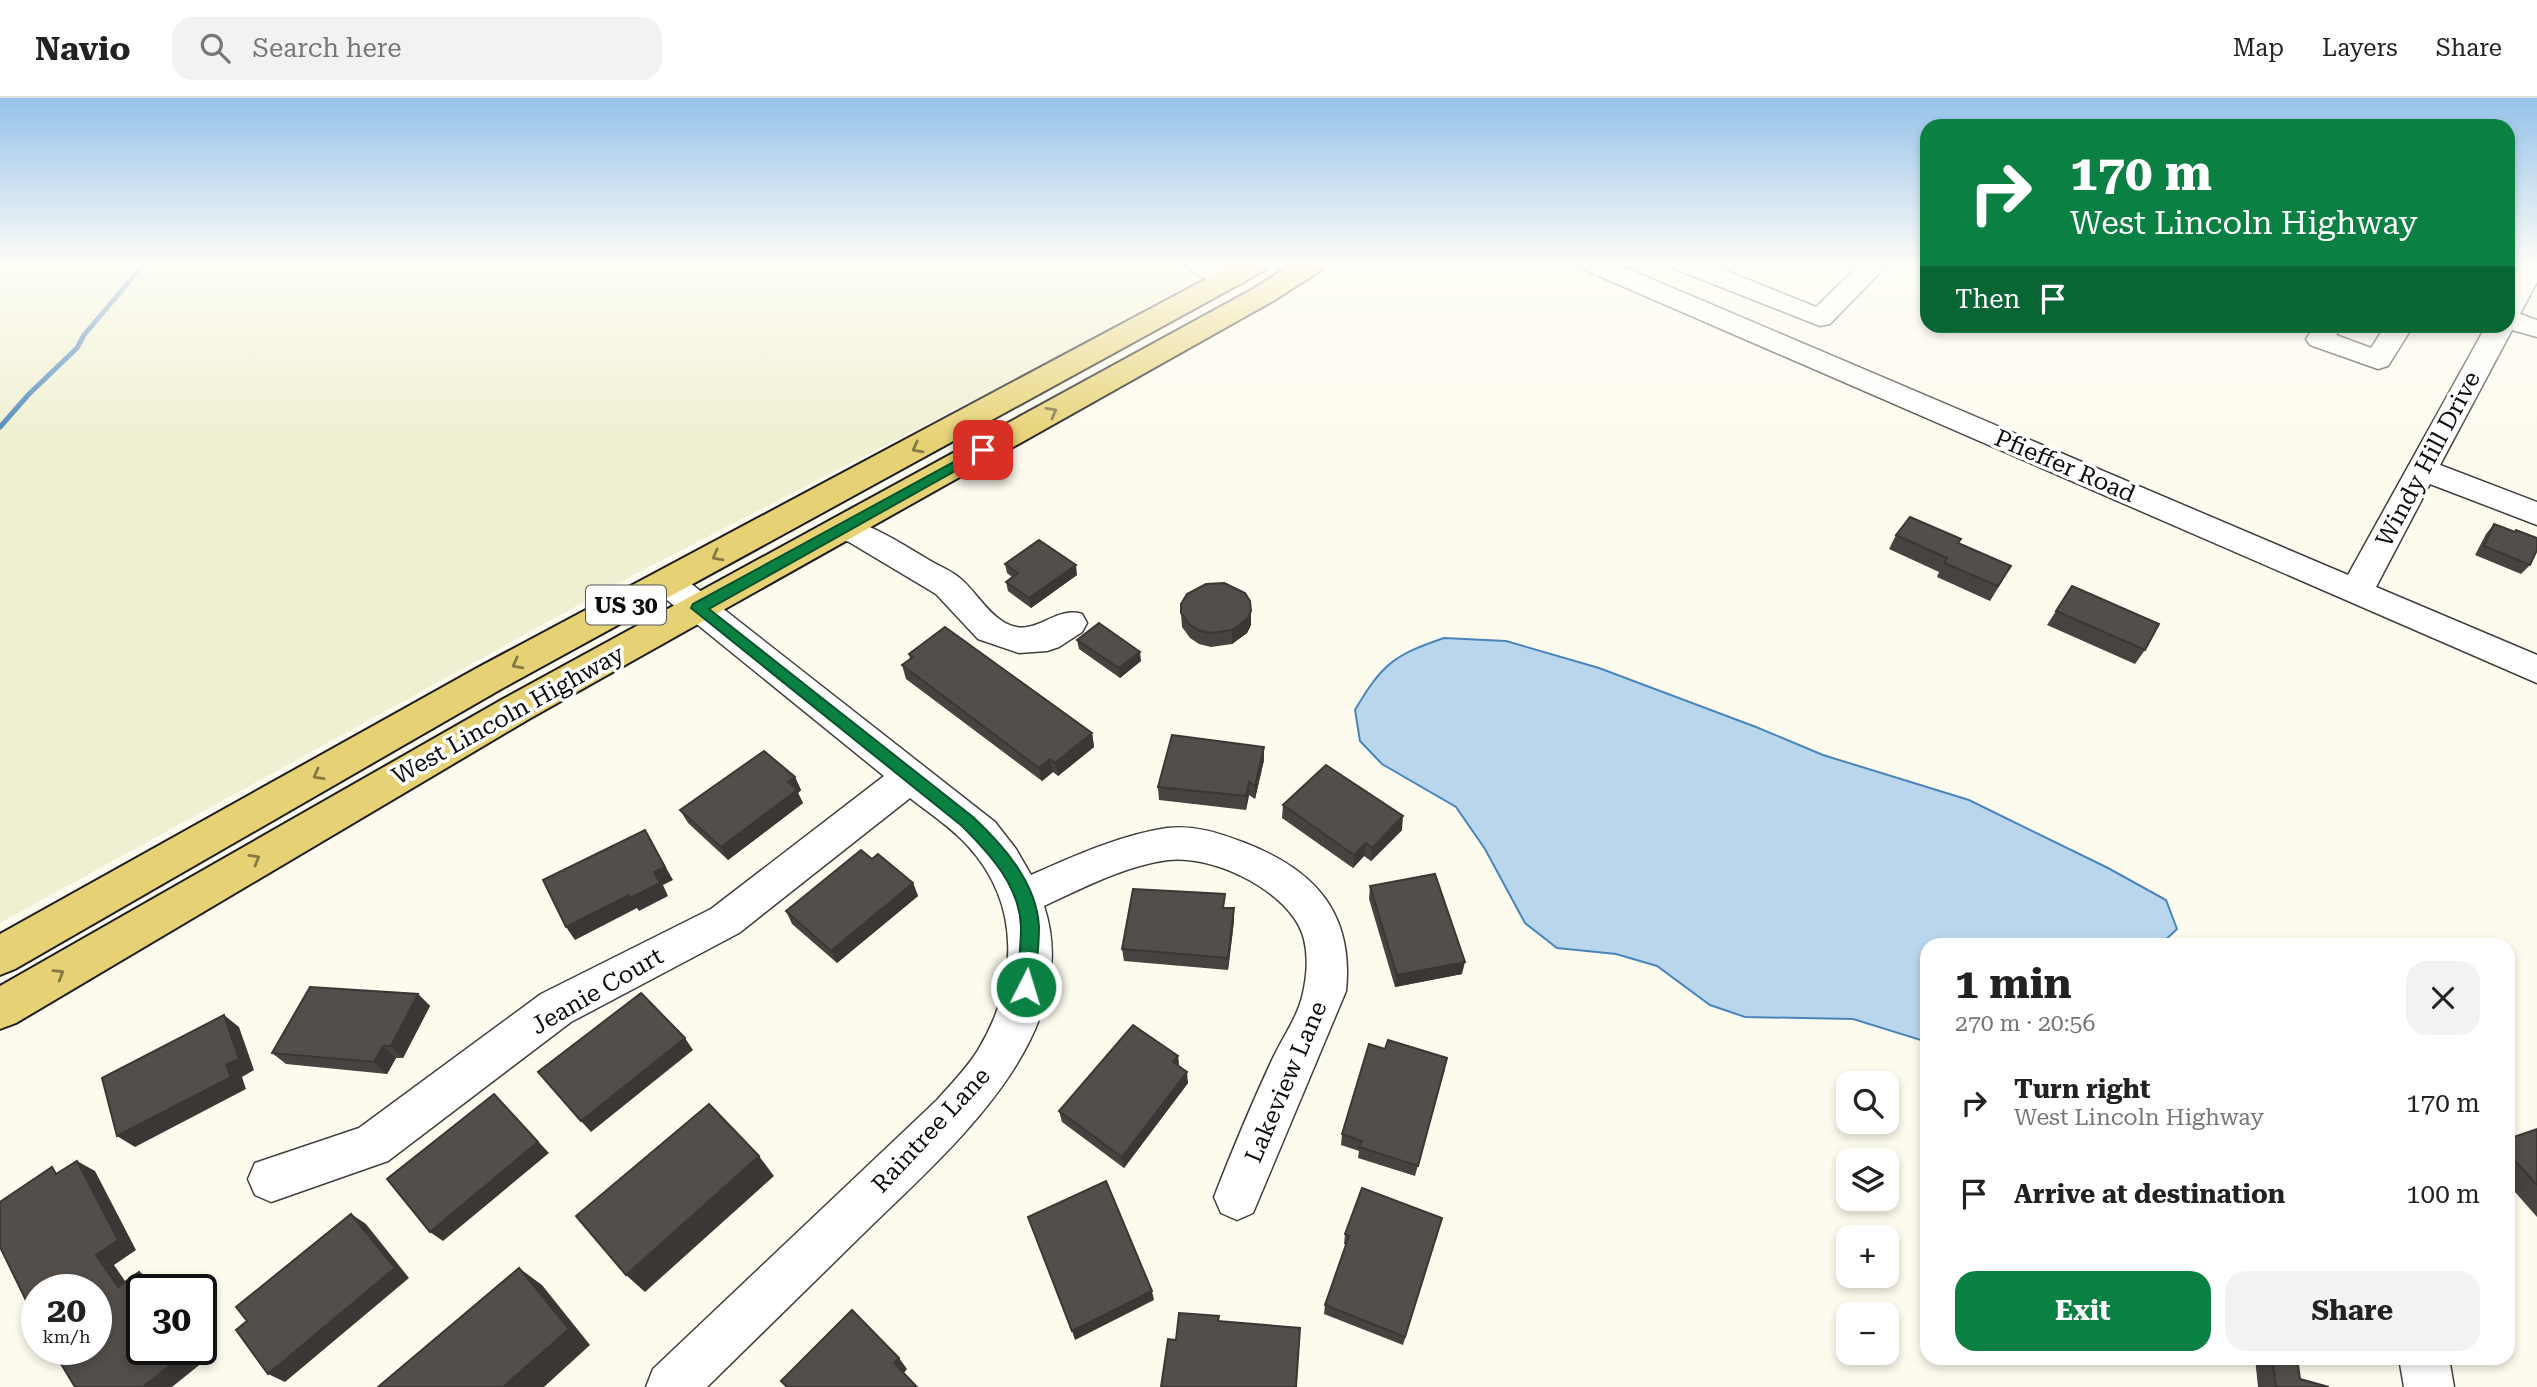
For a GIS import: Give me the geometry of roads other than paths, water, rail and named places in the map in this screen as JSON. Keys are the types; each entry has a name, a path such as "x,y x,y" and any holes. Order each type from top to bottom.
{"main road":[{"name":"West Lincoln Highway","path":"0,1009 516,709 683,595 1153,323"},
{"name":"West Lincoln Highway","path":"0,956 490,678 843,528 1212,323"}],"street":[{"name":"Pfieffer Road","path":"1733,323 2537,670"},
{"path":"2518,323 2537,329"},
{"path":"2324,333 2320,339 2378,360 2395,333"},
{"name":"Windy Hill Drive","path":"2356,592 2496,333"},
{"path":"2421,469 2537,514"},
{"path":"843,528 860,534 948,586 990,630 1019,640 1047,638 1070,623"},
{"name":"Raintree Lane","path":"671,1387 953,1115 993,1066 1006,1041 1026,987 1030,924 1023,897 1009,867 981,833 683,595"},
{"name":"Jeanie Court","path":"271,1179 372,1146 556,1008 725,921 911,777"},
{"name":"Lakeview Lane","path":"1023,897 1114,859 1190,843 1232,854 1271,872 1303,896 1319,923 1329,960 1325,995 1270,1112 1237,1196"},
{"path":"2425,1365 2429,1387"}],"water":[{"path":"1444,638 1506,641 1599,668 1823,755 1969,800 2108,868 2166,900 2177,929 2167,938 1920,938 1920,1040 1853,1019 1745,1017 1710,1005 1657,966 1616,954 1557,948 1525,923 1485,849 1456,807 1382,764 1360,741 1355,710 1382,671 1413,650"}],"waterway":[{"path":"0,427 29,394 77,348 94,323"}]}
